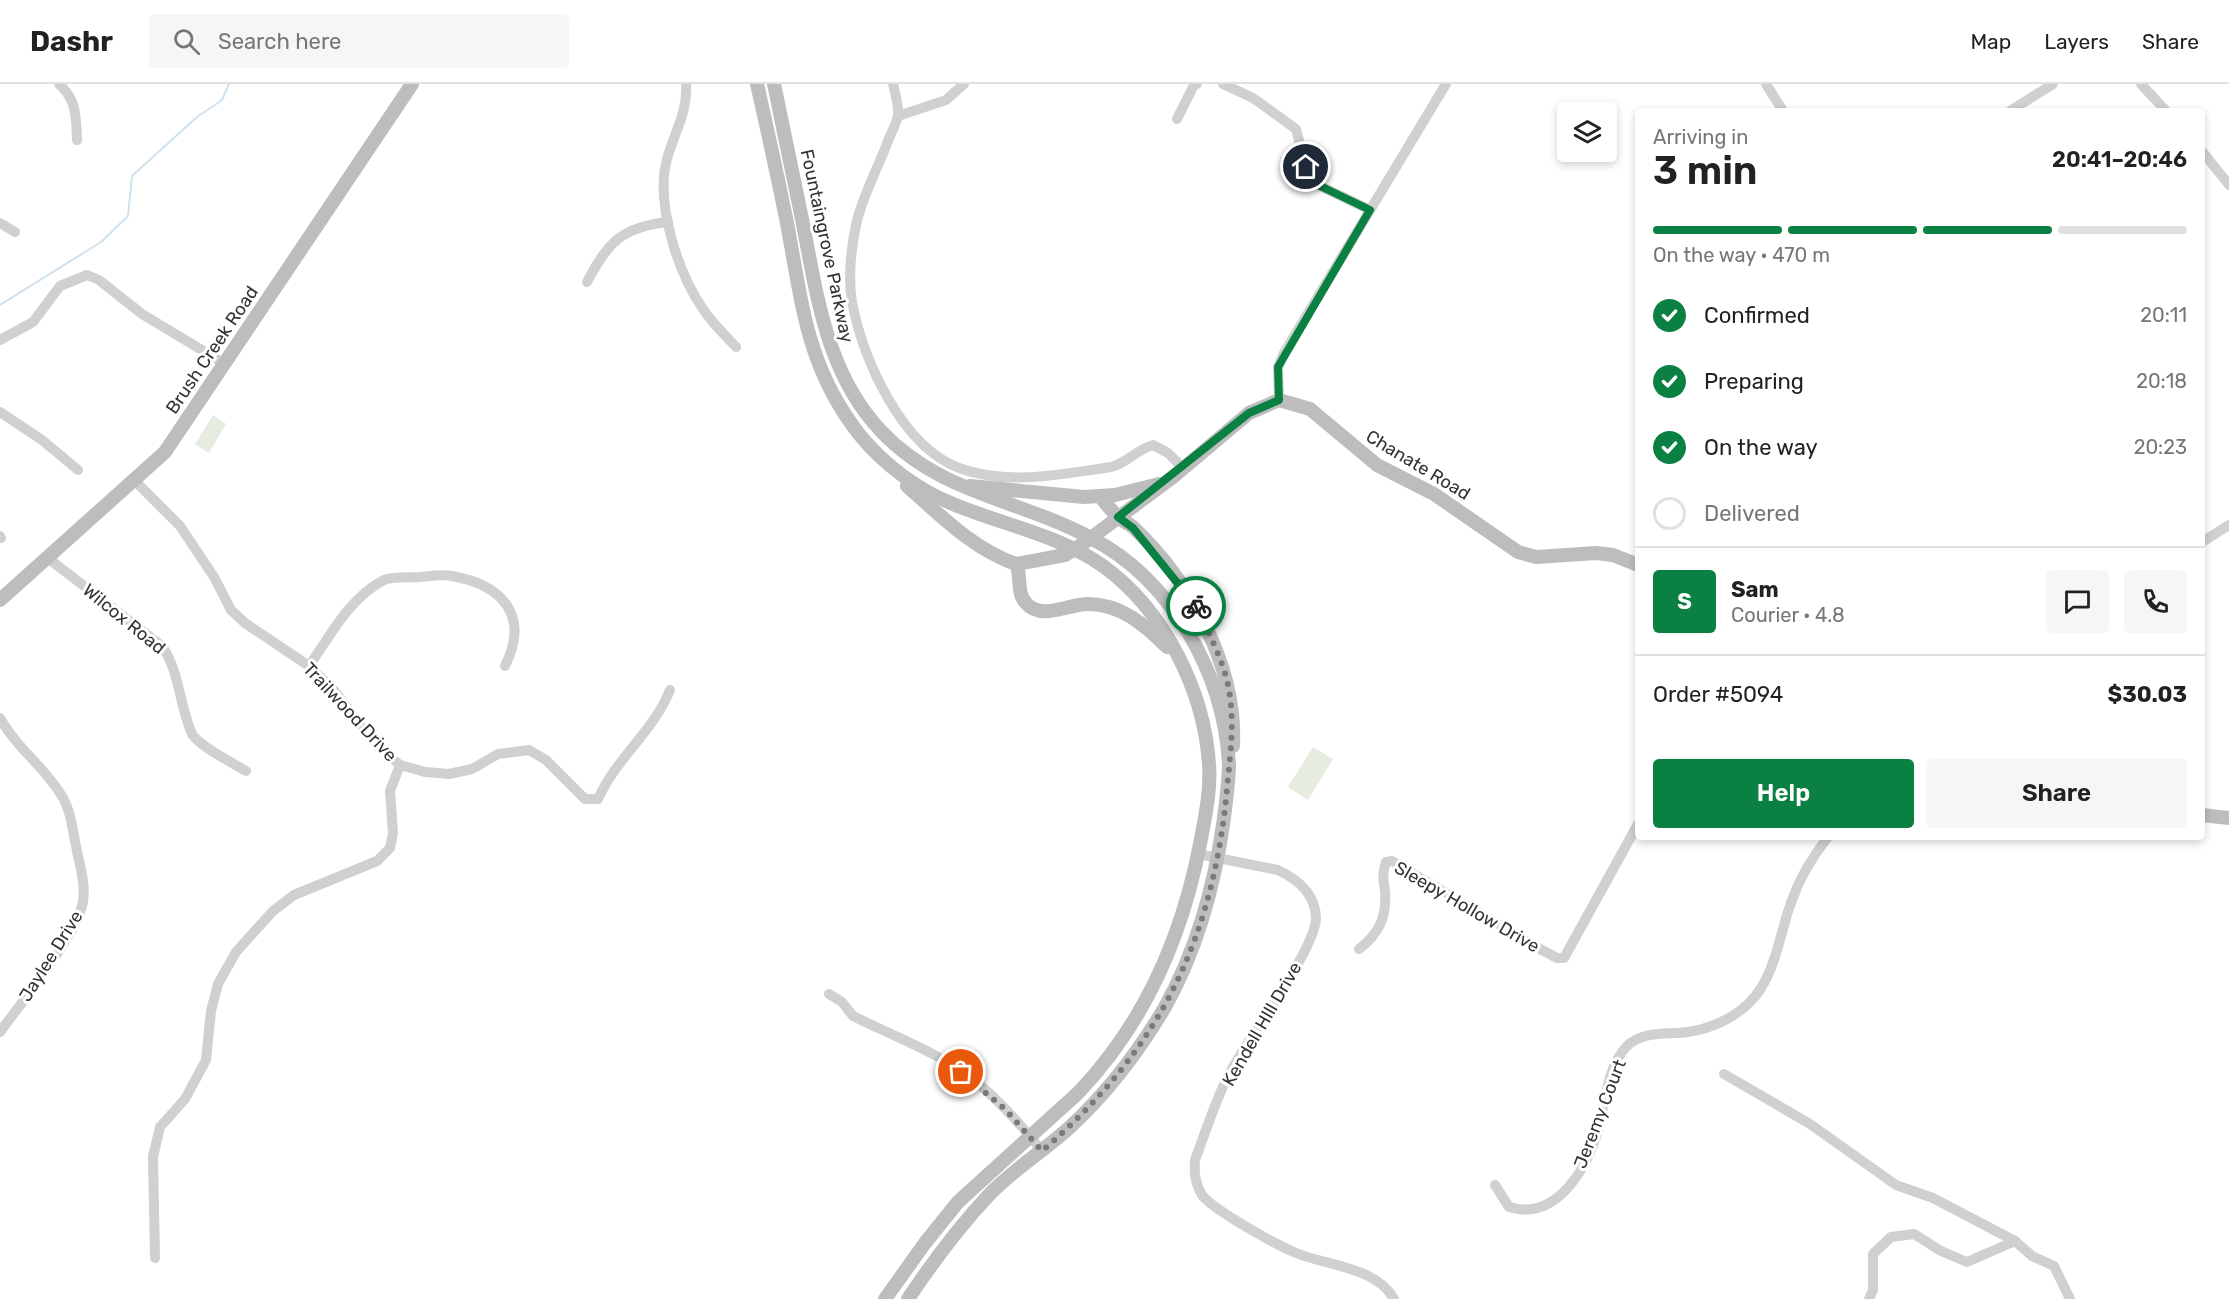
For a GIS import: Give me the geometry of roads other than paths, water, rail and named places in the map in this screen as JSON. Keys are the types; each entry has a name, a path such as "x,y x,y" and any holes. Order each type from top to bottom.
{"main road":[{"name":"Brush Creek Road","path":"0,600 49,559 171,444 412,84"},
{"name":"Fountaingrove Parkway","path":"757,84 786,220 803,319 819,369 840,408 861,437 893,468 951,504 1042,536 1104,567 1135,593 1155,617 1191,683 1210,765 1208,800 1184,914 1150,994 1132,1026 1094,1077 1031,1138 958,1202 909,1264 885,1299"},
{"name":"Fountaingrove Parkway","path":"774,84 819,310 832,355 854,398 880,431 931,472 973,492 1066,525 1120,556 1148,580 1174,610 1192,639 1207,671 1227,740 1229,769 1219,859 1193,948 1147,1036 1099,1097 1042,1151 990,1194 939,1254 908,1299"},
{"path":"874,449 893,474 955,527 998,558 1016,564 1065,555 1164,483 1249,413 1279,400"},
{"name":"Chanate Road","path":"1279,400 1310,409 1377,465 1434,494 1518,552 1536,557 1596,553 1614,555 1635,564"},
{"path":"931,472 968,485 1100,496 1164,483"},
{"path":"1100,496 1118,517 1133,528 1194,602 1211,639 1228,687 1234,726 1229,769"},
{"path":"1016,564 1020,572 1022,597 1031,608 1049,612 1089,604 1131,616 1146,626 1168,649 1191,683"},
{"path":"2205,815 2229,818"}],"street":[{"path":"59,84 69,93 76,110 77,140"},
{"path":"686,84 686,107 664,175 668,222 690,287 702,308 736,347"},
{"path":"893,84 898,116 856,225 851,267 852,302 872,366 885,394 905,425 927,448 947,462 982,474 1015,478 1036,477 1111,467 1122,464 1143,448 1154,445 1168,453 1183,468"},
{"path":"898,116 946,100 964,84"},
{"path":"1177,119 1194,85 1197,84"},
{"path":"1222,84 1253,98 1296,129 1306,167 1318,185 1370,210"},
{"path":"1279,400 1278,367 1446,84"},
{"path":"1766,84 1782,108"},
{"path":"2015,108 2053,84"},
{"path":"2141,84 2163,108"},
{"path":"2205,155 2229,185"},
{"path":"587,282 605,250 615,240 642,225 668,222"},
{"path":"0,223 15,232"},
{"path":"0,340 33,322 60,286 87,275 99,280 142,314 225,364"},
{"path":"0,412 42,440 78,470"},
{"name":"Trailwood Drive","path":"134,480 180,526 214,577 231,610 245,623 309,666 333,689 378,747 400,765 425,772 449,774 472,769 498,754 529,750 546,760 585,799 598,799 619,760 662,710 670,690"},
{"path":"2205,540 2228,528"},
{"name":"Wilcox Road","path":"49,559 162,646 172,660 192,734 209,748 246,771"},
{"path":"309,666 353,604 369,589 386,579 450,575 488,588 512,614 517,628 516,638 505,666"},
{"name":"Jaylee Drive","path":"0,718 13,740 52,782 65,801 84,892 81,910 76,921 50,963 0,1032"},
{"path":"155,1258 153,1157 160,1127 185,1100 206,1060 211,1011 218,984 236,952 273,911 310,888 377,861 390,848 393,833 390,791 400,765"},
{"name":"Sleepy Hollow Drive","path":"1359,949 1379,931 1385,908 1382,873 1386,862 1392,861 1540,949 1557,958 1564,958 1635,829"},
{"name":"Jeremy Court","path":"1495,1185 1509,1208 1522,1211 1535,1210 1554,1201 1571,1185 1584,1162 1598,1129 1615,1066 1627,1046 1652,1034 1708,1028 1749,1003 1770,971 1792,900 1803,874 1826,840"},
{"name":"Kendell HIll Drive","path":"1198,854 1278,870 1288,875 1307,892 1316,917 1309,944 1229,1074 1195,1160 1194,1173 1198,1186 1211,1204 1229,1216 1295,1253 1370,1276 1389,1290 1394,1299"},
{"path":"829,994 842,1002 853,1016 947,1063 974,1080 1006,1110 1042,1151"},
{"path":"1724,1074 1810,1125 1896,1185 1933,1198 2015,1241 2032,1256 2054,1266 2070,1299"},
{"path":"1869,1299 1873,1290 1873,1254 1892,1237 1914,1234 1941,1251 1967,1262 2015,1241"}],"waterway":[{"path":"0,305 101,242 128,216 132,176 197,117 222,100 229,84"}]}
